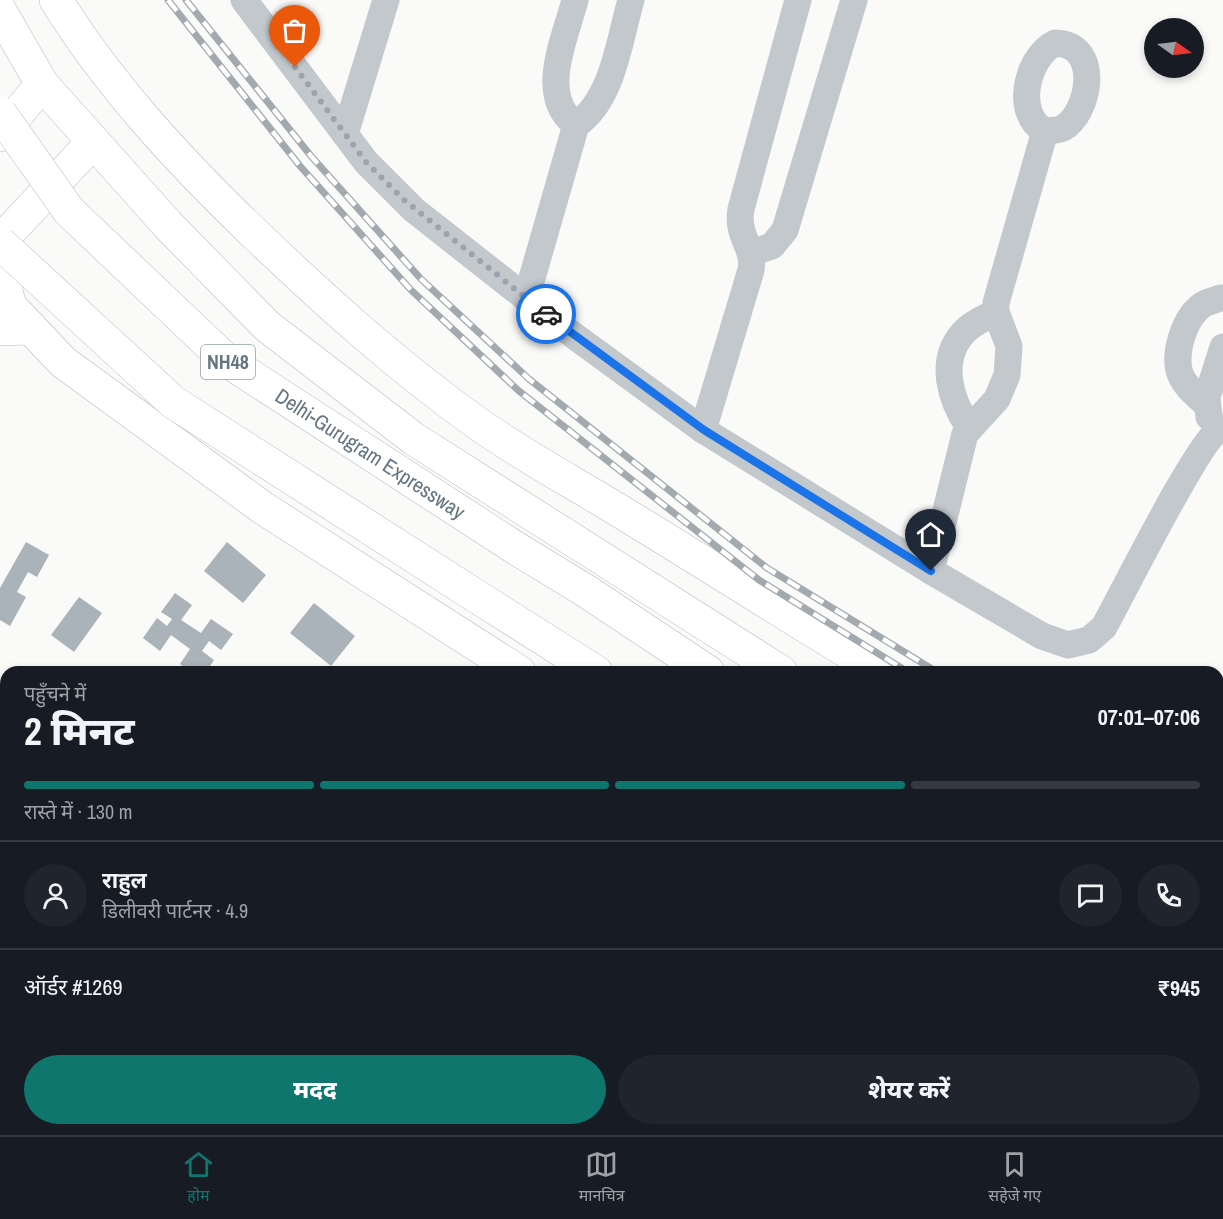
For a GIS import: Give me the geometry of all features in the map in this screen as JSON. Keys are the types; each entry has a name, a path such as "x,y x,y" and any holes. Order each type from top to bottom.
{"main road":[{"path":"56,0 101,66 171,148 219,199 326,302 399,363 477,423 562,478 871,666"},
{"path":"0,11 42,84 168,225 267,326 414,439 772,666"},
{"path":"0,135 42,84"},
{"name":"Delhi-Gurugram Expressway","path":"0,113 69,211 225,360 699,666"},
{"path":"0,259 8,233 93,142"},
{"path":"0,243 173,402 587,666"},
{"path":"0,268 14,328 263,508 510,666"}],"street":[{"path":"244,0 366,162 414,210 526,299 704,430 931,571 1042,636 1068,645 1089,640 1104,627 1194,462 1218,430 1206,404 1182,379 1178,364 1183,336 1197,310 1203,304 1222,298"},
{"path":"345,134 386,0"},
{"path":"575,0 554,89 559,108 576,125"},
{"path":"526,299 576,125 592,112 603,94 631,0"},
{"path":"704,430 751,270 751,253 741,235 741,209 798,0"},
{"path":"751,253 772,246 785,230 854,0"},
{"path":"931,571 962,444 969,427 997,399 1007,375 1009,346 996,312 998,294 1045,131"},
{"path":"969,427 957,411 950,388 952,358 958,340 964,331 996,312"},
{"path":"1206,404 1223,347"}],"building":[{"path":"26,542 49,555 37,577 28,572 17,592 26,597 10,626 0,620 0,588"},
{"path":"227,542 266,575 243,603 204,571"},
{"path":"175,593 192,605 181,620 201,633 211,619 233,634 221,650 209,641 202,651 214,660 210,666 182,666 180,664 190,649 171,635 160,651 143,638 157,618 167,626 172,619 161,612"},
{"path":"79,597 102,613 74,652 51,635"},
{"path":"314,603 355,636 331,666 290,633"}],"railway":[{"path":"168,0 300,166 411,290 519,391 759,580 898,666"},
{"path":"186,0 311,156 421,279 529,379 767,568 927,666"}],"way so far":[{"path":"295,67 366,162 414,210 546,314"}],"route":[{"path":"546,314 704,430 931,571"}]}
